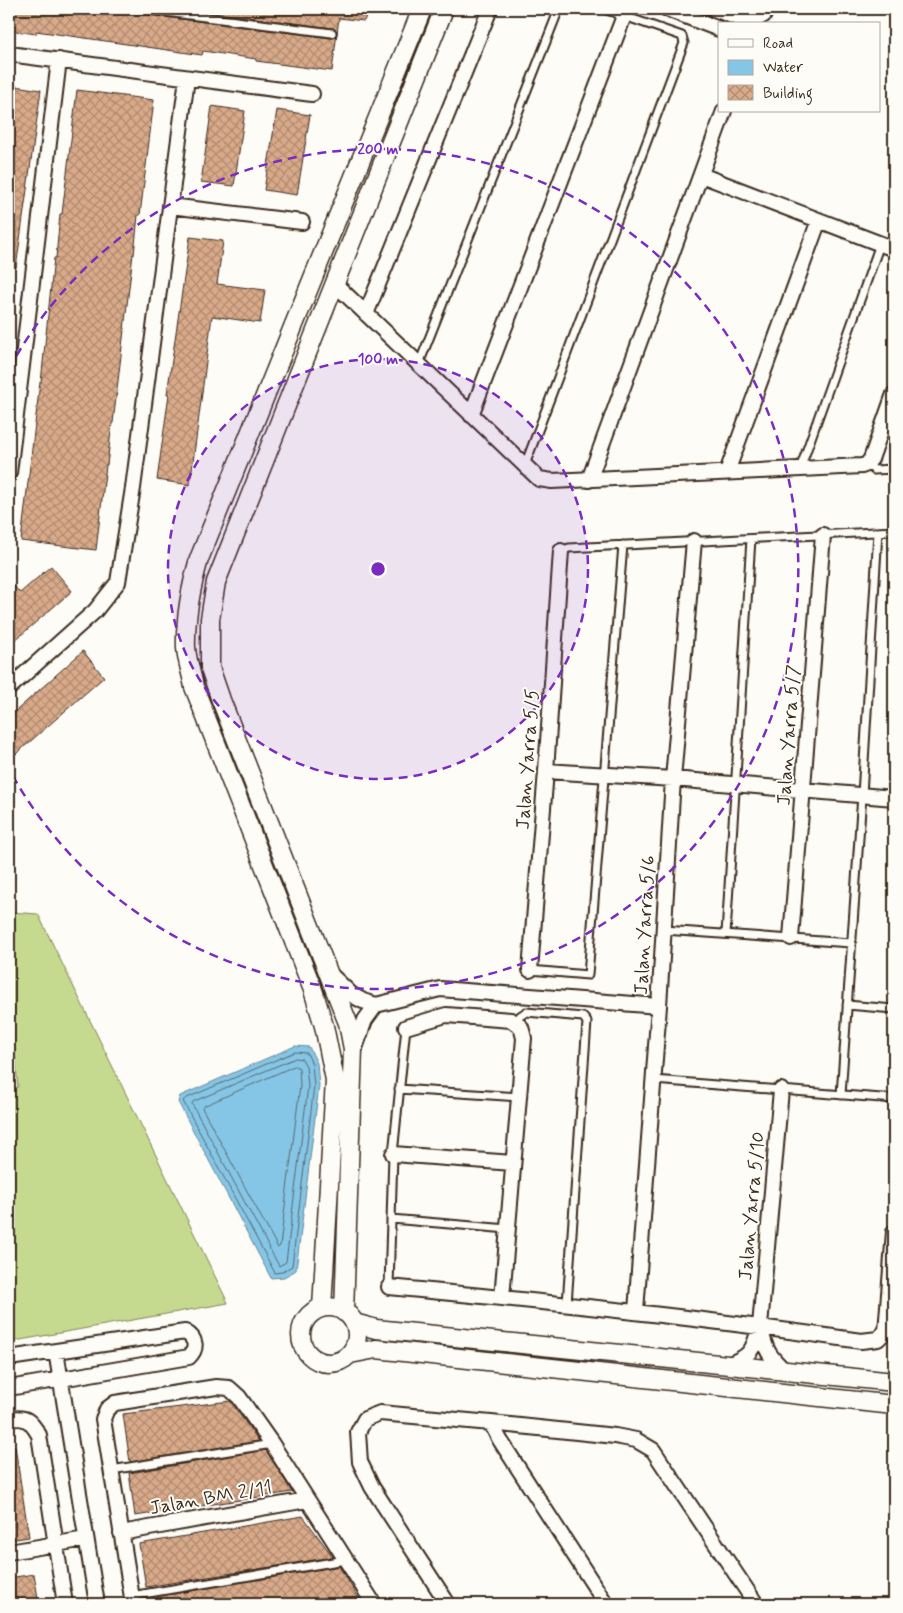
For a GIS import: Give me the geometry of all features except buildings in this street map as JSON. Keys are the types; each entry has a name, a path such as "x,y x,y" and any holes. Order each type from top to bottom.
{"street":[{"path":"322,1308 335,1080 324,1026 313,990 194,687 186,649 191,586 199,559 422,9"},
{"path":"444,9 216,582 210,619 210,668 348,1023 353,1055 349,1317 357,1331 357,1339 355,1347 350,1354 343,1360 334,1363 316,1360 308,1354 303,1346 301,1337 302,1327 307,1318 322,1308 332,1307 349,1317 376,1328 894,1382"},
{"path":"366,314 490,9"},
{"path":"667,9 718,29"},
{"path":"714,9 747,22"},
{"path":"752,22 764,16 766,9"},
{"path":"471,414 624,16"},
{"path":"9,54 312,94"},
{"path":"9,473 59,60"},
{"path":"9,688 95,610 118,582 133,488 187,78"},
{"path":"589,480 724,112"},
{"path":"701,175 894,249"},
{"path":"170,206 302,222"},
{"path":"727,472 819,220"},
{"path":"335,284 525,466 539,479 544,480 589,480 862,466 871,459 894,394"},
{"name":"Jalan Yarra 5/7","path":"791,938 804,790 822,535"},
{"name":"Jalan Yarra 5/6","path":"636,1311 654,1080 673,779 694,542"},
{"name":"Jalan Yarra 5/5","path":"530,970 561,551"},
{"path":"546,771 673,779 894,798"},
{"path":"329,974 352,995 376,1005 440,989 659,1006"},
{"path":"353,1055 365,1020 376,1005"},
{"path":"406,1027 446,1015 510,1020 521,1027 524,1038 502,1298"},
{"name":"Jalan Yarra 5/10","path":"727,1365 744,1359 754,1346 760,1326 781,1090"},
{"path":"393,1154 513,1163"},
{"path":"389,1287 636,1311 760,1326 861,1341 878,1339 886,1331 894,1232"},
{"name":"Jalan Yarra 5/10","path":"760,1326 764,1347 769,1356 785,1371"},
{"path":"9,1358 178,1332 185,1332 190,1335 194,1340 195,1346 193,1353 189,1357 9,1388"},
{"path":"350,1354 376,1349 894,1405"},
{"path":"56,1351 97,1604"},
{"path":"132,1600 103,1419 107,1409 115,1404 216,1387 229,1388 239,1397 272,1444 374,1604"},
{"path":"448,1604 372,1487 360,1462 358,1432 365,1419 380,1413 492,1423 615,1436 636,1440 653,1450 756,1604"},
{"path":"9,1419 19,1417 30,1421 39,1435 65,1604"},
{"path":"492,1423 500,1440 606,1604"},
{"name":"Jalan BM 2/11","path":"121,1533 307,1500"},
{"path":"9,1552 86,1539"}],"lane":[{"path":"142,9 332,33"},
{"path":"419,364 559,9"},
{"path":"525,466 684,43 682,36 604,9"},
{"path":"800,469 880,244"},
{"path":"867,464 874,470 894,469"},
{"path":"561,551 569,548 894,531"},
{"path":"841,1095 878,532"},
{"path":"726,934 751,539"},
{"path":"530,970 588,975 622,545"},
{"path":"664,930 851,943"},
{"path":"847,1005 894,1009"},
{"path":"515,1023 526,1012 583,1017 587,1022 567,1304"},
{"path":"389,1287 393,1154 406,1027"},
{"path":"654,1080 894,1099"},
{"path":"399,1089 519,1097"},
{"path":"391,1220 508,1229"},
{"path":"111,1470 272,1444"},
{"path":"132,1600 345,1560"}],"green space":[{"path":"9,912 38,914 228,1303 9,1342 9,1089 18,1087 9,992"}],"water":[{"path":"295,1046 309,1047 317,1063 319,1086 296,1270 284,1277 271,1278 178,1102 180,1096"}]}
